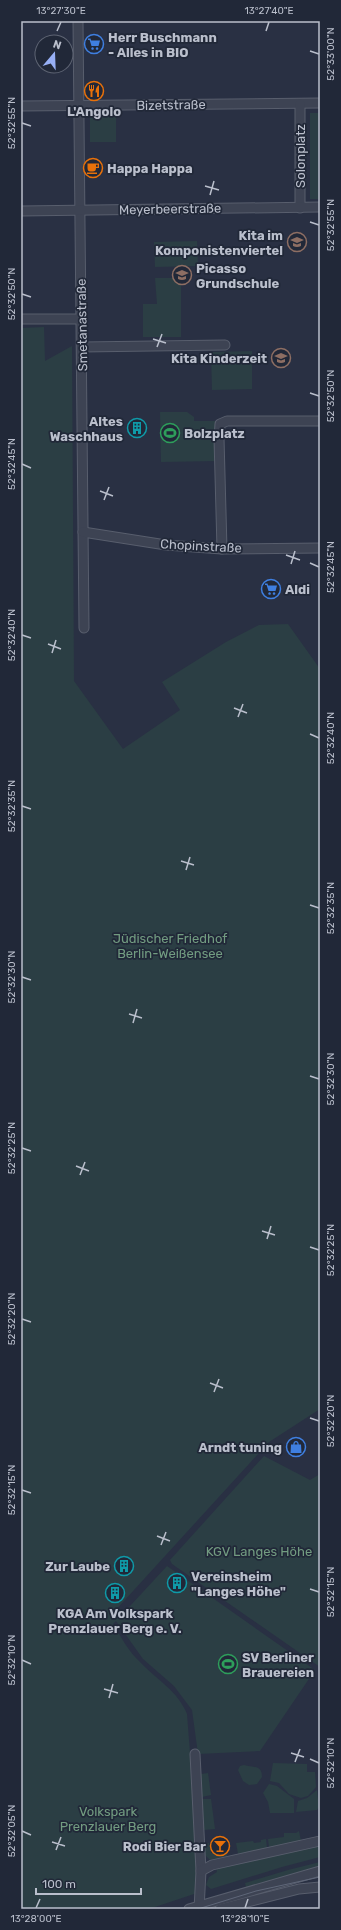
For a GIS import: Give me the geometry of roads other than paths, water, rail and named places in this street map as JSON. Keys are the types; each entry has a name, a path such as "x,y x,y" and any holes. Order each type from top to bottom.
{"street":[{"name":"Smetanastraße","path":"78,21 84,628"},
{"name":"Bizetstraße","path":"21,106 320,103"},
{"name":"Solonplatz","path":"300,104 300,208"},
{"name":"Meyerbeerstraße","path":"21,211 320,207"},
{"path":"21,320 82,319"},
{"path":"82,347 225,345"},
{"path":"222,549 219,438 220,424 227,421 320,421"},
{"name":"Chopinstraße","path":"84,532 166,545 222,549 320,548"},
{"path":"195,1754 201,1871 199,1907"},
{"path":"201,1871 212,1865 320,1841"},
{"path":"189,1909 320,1871"},
{"path":"220,1909 291,1890 320,1887"}],"tram line":[{"path":"198,1909 256,1891 320,1877"}],"place":[{"name":"Herr Buschmann - Alles in BIO","path":"94,44"},
{"name":"L'Angolo","path":"94,91"},
{"name":"Happa Happa","path":"93,168"},
{"name":"Kita im Komponistenviertel","path":"297,242"},
{"name":"Picasso Grundschule","path":"182,275"},
{"name":"Kita Kinderzeit","path":"281,358"},
{"name":"Altes Waschhaus","path":"137,428"},
{"name":"Bolzplatz","path":"170,433"},
{"name":"Aldi","path":"271,589"},
{"name":"Arndt tuning","path":"296,1447"},
{"name":"Zur Laube","path":"124,1566"},
{"name":"Vereinsheim \"Langes Höhe\"","path":"177,1583"},
{"name":"KGA Am Volkspark Prenzlauer Berg e. V.","path":"115,1593"},
{"name":"SV Berliner Brauereien","path":"228,1664"},
{"name":"Rodi Bier Bar","path":"220,1846"}],"park label":[{"name":"Jüdischer Friedhof Berlin-Weißensee","path":"170,946"},
{"name":"KGV Langes Höhe","path":"259,1551"},
{"name":"Volkspark Prenzlauer Berg","path":"108,1818"}]}
